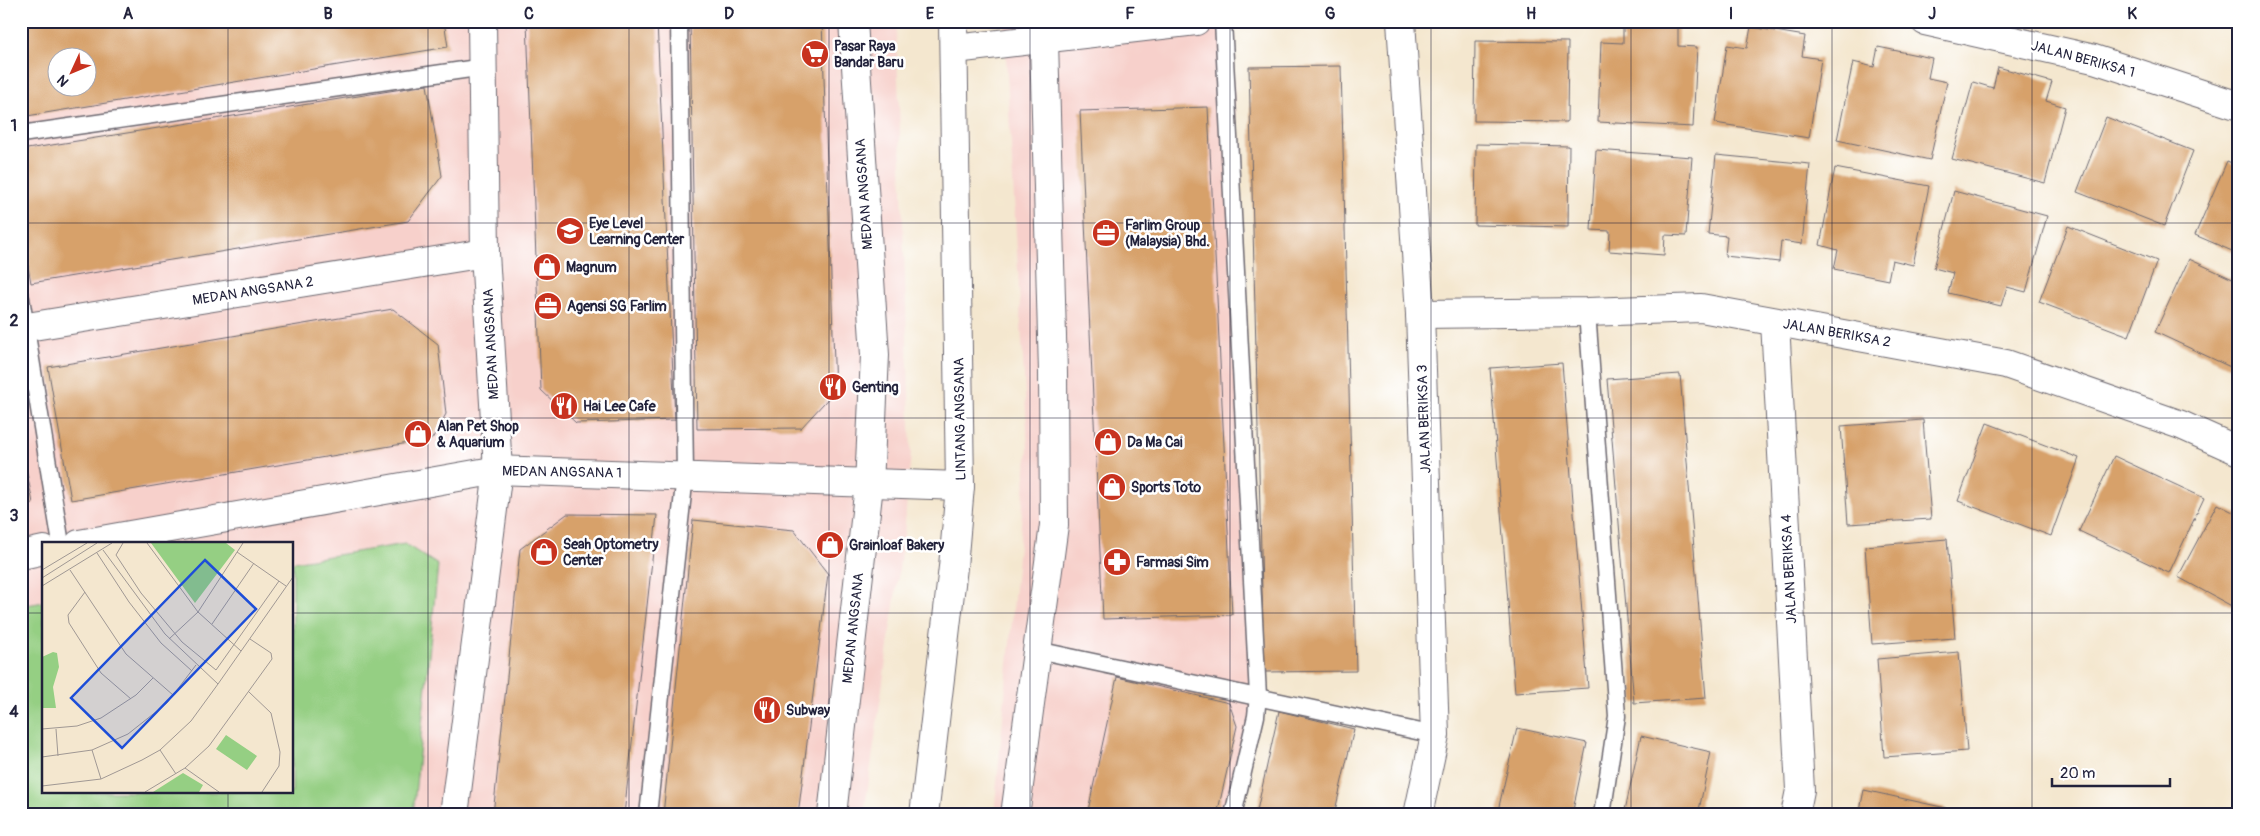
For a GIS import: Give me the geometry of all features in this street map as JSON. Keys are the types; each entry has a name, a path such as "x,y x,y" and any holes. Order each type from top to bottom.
{"street":[{"name":"MEDAN ANGSANA","path":"454,815 498,470 486,253 482,21"},
{"name":"MEDAN ANGSANA","path":"832,815 869,485 875,355 853,21"},
{"name":"LINTANG ANGSANA","path":"924,815 953,567 960,486 955,49 953,21"},
{"name":"JALAN BERIKSA 3","path":"1401,21 1420,314 1435,735 1418,815"},
{"name":"JALAN BERIKSA 1","path":"1926,21 2094,59 2239,106"},
{"path":"955,49 1044,40 1179,22"},
{"path":"1015,815 1054,525 1053,373 1044,40"},
{"name":"MEDAN ANGSANA 2","path":"24,328 486,253"},
{"name":"JALAN BERIKSA 2","path":"1420,314 1587,312 1701,308 2006,364 2181,425 2239,451"},
{"name":"JALAN BERIKSA 4","path":"1775,322 1800,790 1795,815"},
{"name":"MEDAN ANGSANA 1","path":"90,542 498,470 685,475 869,485 960,486"},
{"path":"21,554 42,550"}],"lane":[{"path":"648,815 685,475 679,21"},
{"path":"1223,21 1258,696 1256,716 1233,815"},
{"path":"21,134 484,67"},
{"path":"21,298 24,328 61,542"},
{"path":"1587,312 1617,716 1602,815"},
{"path":"1037,650 1435,735"}],"shaded area":[{"path":"21,21 896,21 911,452 904,534 864,815 413,815 438,565 405,544 294,562 294,542 42,542 42,602 21,606"},
{"path":"1004,21 1231,21 1260,699 1234,815 994,815 1028,448"}],"green space":[{"path":"405,544 438,565 413,815 21,815 21,606 42,602 42,794 294,794 294,562"}],"building":[{"path":"21,21 444,21 448,47 21,117"},
{"path":"527,21 657,21 675,420 576,423 541,390"},
{"path":"690,21 822,21 835,391 801,428 697,429"},
{"path":"1623,23 1678,26 1678,46 1697,47 1693,127 1598,122 1601,42 1623,43"},
{"path":"1751,27 1805,36 1802,56 1821,59 1809,138 1715,123 1727,45 1747,48"},
{"path":"1475,41 1568,42 1567,122 1474,121"},
{"path":"1878,47 1932,58 1928,78 1947,82 1930,160 1837,140 1853,62 1874,67"},
{"path":"1341,66 1356,671 1264,672 1249,67"},
{"path":"1998,67 2052,82 2046,101 2065,107 2045,183 1952,159 1973,82 1993,88"},
{"path":"427,85 442,176 408,221 31,283 21,229 21,160 27,149"},
{"path":"1208,107 1232,615 1103,619 1080,111"},
{"path":"2106,117 2193,151 2164,226 2077,192"},
{"path":"1476,144 1569,146 1568,227 1475,225"},
{"path":"1596,150 1692,157 1686,236 1665,235 1664,255 1609,251 1610,231 1591,230"},
{"path":"1716,155 1810,164 1802,244 1781,241 1779,262 1725,256 1727,236 1708,234"},
{"path":"2227,161 2239,166 2239,254 2195,235"},
{"path":"1835,168 1929,186 1913,265 1892,260 1888,280 1834,269 1838,250 1820,245"},
{"path":"1954,191 2047,216 2026,292 2007,287 2001,306 1948,293 1953,273 1934,268"},
{"path":"2068,226 2157,261 2129,336 2039,302"},
{"path":"2189,259 2239,282 2239,371 2155,332"},
{"path":"393,309 438,344 446,414 432,439 71,500 48,367"},
{"path":"1562,363 1588,688 1515,693 1490,368"},
{"path":"1680,374 1706,698 1634,703 1607,379"},
{"path":"1923,420 1931,519 1848,524 1841,426"},
{"path":"1987,423 2079,458 2051,536 1958,501"},
{"path":"21,443 33,503 21,505"},
{"path":"2114,456 2204,498 2169,573 2079,531"},
{"path":"2217,504 2239,515 2239,610 2178,577"},
{"path":"567,514 657,515 624,815 493,815 520,549"},
{"path":"693,520 794,530 828,574 798,815 663,815"},
{"path":"1947,539 1955,638 1872,644 1865,546"},
{"path":"1959,652 1967,751 1884,757 1877,659"},
{"path":"1117,677 1229,703 1237,726 1217,815 1087,815"},
{"path":"1279,711 1354,729 1334,815 1256,815"},
{"path":"1517,728 1587,743 1572,815 1497,815"},
{"path":"1641,736 1711,752 1698,815 1624,815"},
{"path":"1864,790 1946,808 1944,815 1859,815"}],"place":[{"name":"Pasar Raya Bandar Baru","path":"815,54"},
{"name":"Eye Level Learning Center","path":"570,231"},
{"name":"Farlim Group (Malaysia) Bhd.","path":"1106,233"},
{"name":"Magnum","path":"547,267"},
{"name":"Agensi SG Farlim","path":"548,306"},
{"name":"Genting","path":"833,387"},
{"name":"Hai Lee Cafe","path":"564,406"},
{"name":"Alan Pet Shop & Aquarium","path":"418,434"},
{"name":"Da Ma Cai","path":"1108,442"},
{"name":"Sports Toto","path":"1112,487"},
{"name":"Grainloaf Bakery","path":"830,545"},
{"name":"Seah Optometry Center","path":"544,552"},
{"name":"Farmasi Sim","path":"1117,562"},
{"name":"Subway","path":"767,710"}]}
